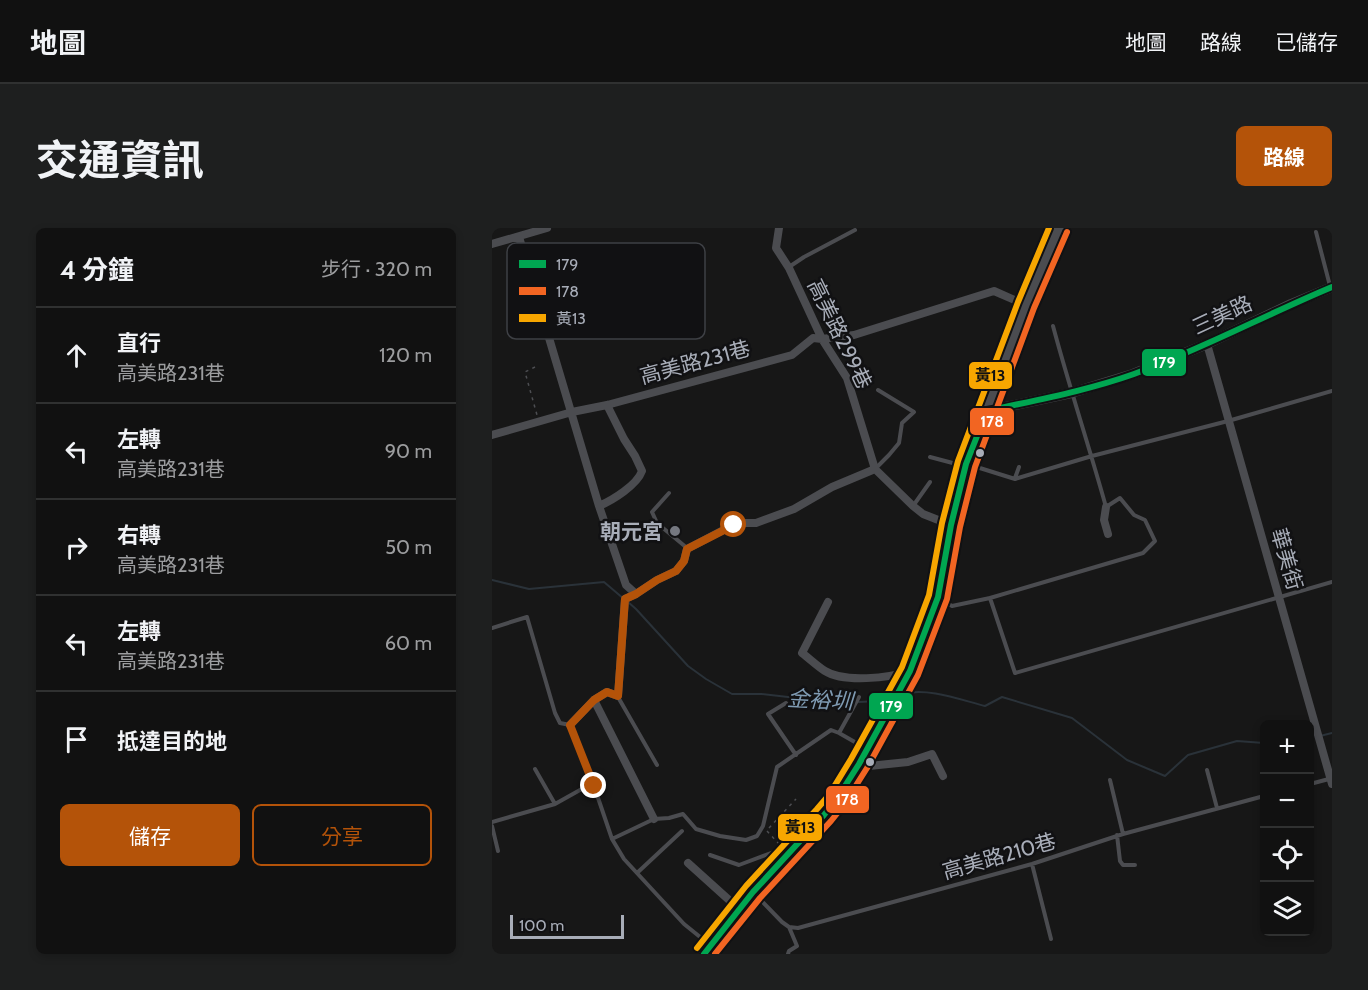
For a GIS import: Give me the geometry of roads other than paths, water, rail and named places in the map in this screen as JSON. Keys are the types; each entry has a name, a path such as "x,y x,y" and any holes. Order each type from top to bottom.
{"street":[{"path":"492,244 547,228"},
{"name":"高美路299巷","path":"779,228 776,248 789,268 822,339 847,378 875,469 923,514 951,525"},
{"path":"707,950 753,892 836,800 859,764 910,671 938,597 951,525 966,465 1056,230"},
{"path":"519,237 521,243"},
{"name":"三美路","path":"987,411 1071,393 1133,374 1207,344 1331,287"},
{"name":"高美路231巷","path":"492,435 792,355 813,338 854,335 994,291 1026,305"},
{"path":"550,339 599,506 626,585 636,594"},
{"name":"華美街","path":"1207,344 1331,780"},
{"path":"599,506 612,500 640,477 642,471 608,405"},
{"path":"570,725 594,700 607,692 618,696 625,599 676,571 684,561 687,549 734,525 743,522 756,523 794,509 832,487 875,469"},
{"path":"1106,507 1104,520 1108,534"},
{"path":"828,602 802,653 827,672 845,678 896,676 910,671"},
{"path":"594,700 654,819"},
{"path":"859,764 869,766 909,762 932,754 943,776"},
{"path":"688,863 739,909"}],"lane":[{"path":"789,268 804,257 855,230"},
{"path":"1316,232 1331,287"},
{"path":"938,597 952,606 990,598 1143,553 1155,541 1145,520 1134,515 1120,498 1106,507 1053,326"},
{"path":"875,469 898,443 902,423 914,412 878,390"},
{"path":"930,458 966,465 1015,479 1332,391"},
{"path":"1015,479 1019,467"},
{"path":"913,506 930,482"},
{"path":"669,494 652,512 657,523 687,549"},
{"path":"990,598 1015,673 1332,582"},
{"path":"492,628 527,617 555,713 560,723 570,725 612,839 624,860 707,950"},
{"path":"618,696 657,765"},
{"path":"839,733 859,697"},
{"path":"786,703 768,714 796,755"},
{"path":"612,839 654,819 683,814 696,829 746,840 757,836 763,826 777,767 831,730 867,749"},
{"path":"535,769 555,804"},
{"path":"1207,770 1217,808"},
{"path":"1110,780 1120,834 1120,861 1123,865 1135,865"},
{"path":"1314,783 1331,780"},
{"path":"498,851 492,824 555,804 580,790 594,786"},
{"name":"高美路210巷","path":"789,927 798,928 1032,864 1120,834 1260,797"},
{"path":"637,873 682,831"},
{"path":"710,855 739,864 782,849"},
{"path":"1032,864 1051,939"},
{"path":"753,892 789,927 797,946 788,954"}],"waterway":[{"name":"金裕圳","path":"492,580 529,589 604,582 624,599"},
{"name":"金裕圳","path":"628,602 688,666 732,694 761,694 840,703 878,701 892,697"},
{"name":"金裕圳","path":"903,694 933,693 985,706 1002,697 1072,718 1127,760 1165,776 1188,755 1237,741 1260,743"},
{"name":"金裕圳","path":"1320,736 1332,733"}],"place":[{"name":"朝元宮","path":"675,531"}]}
